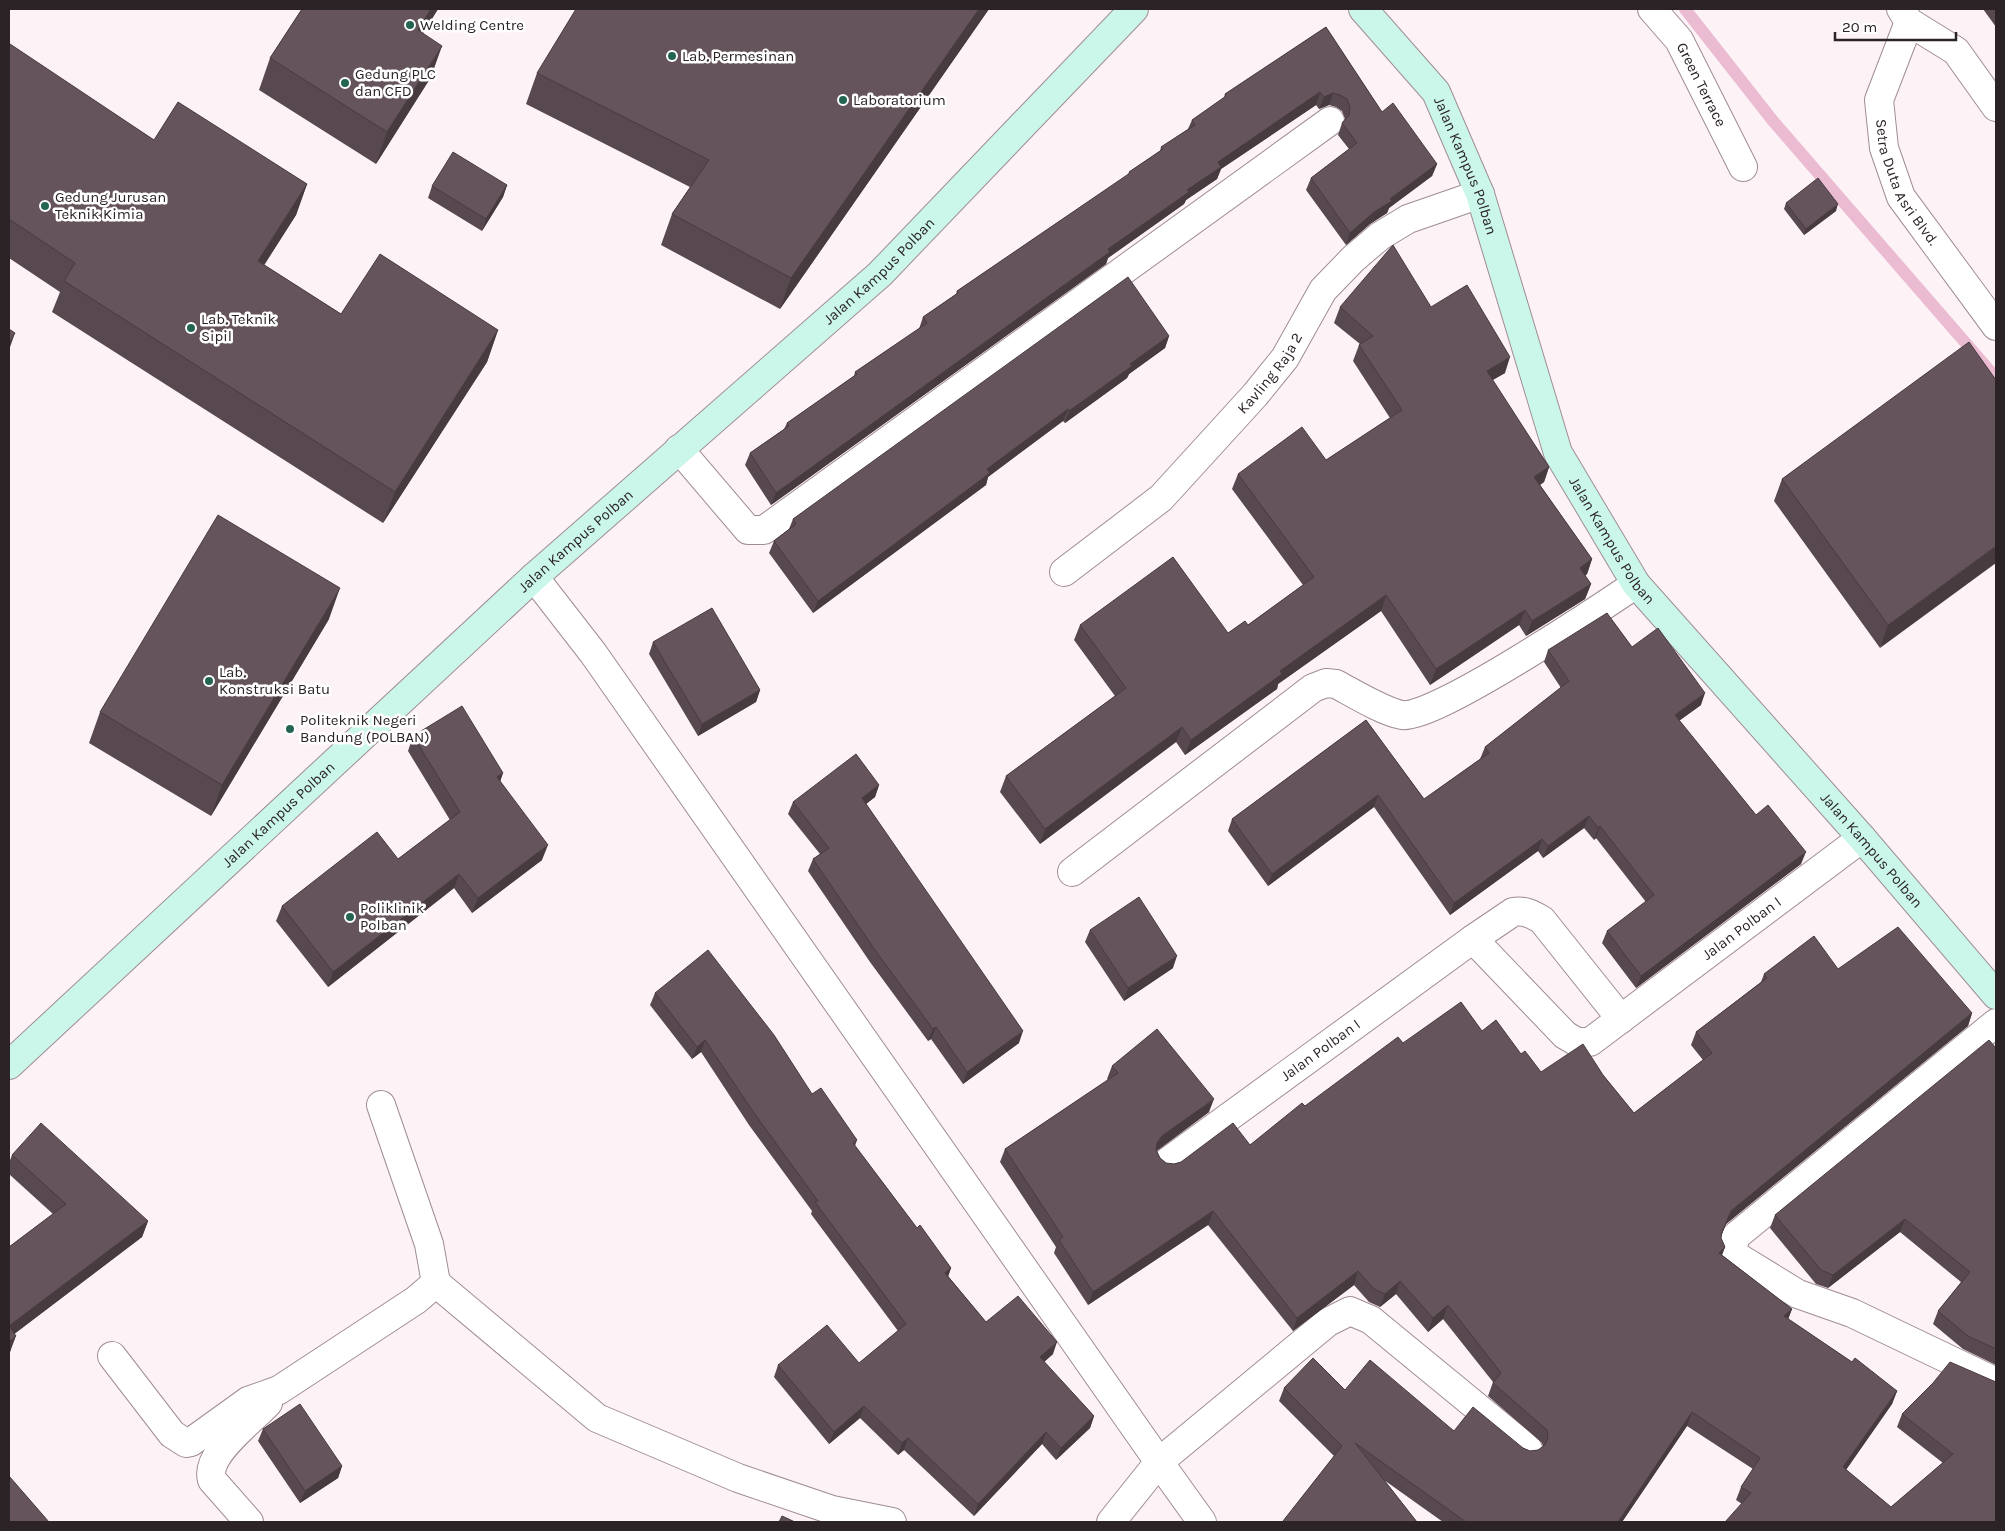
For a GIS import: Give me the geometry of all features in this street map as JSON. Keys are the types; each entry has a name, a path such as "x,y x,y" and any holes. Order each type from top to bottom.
{"street":[{"name":"Jalan Kampus Polban","path":"9,1065 534,577 880,274 1134,9"},
{"name":"Jalan Kampus Polban","path":"1364,9 1436,92 1480,194 1558,453 1636,584 1862,838 1996,995"},
{"name":"Green Terrace","path":"1652,9 1679,40 1743,167"},
{"name":"Setra Duta Asri Blvd.","path":"1996,107 1956,51 1905,15 1879,100 1884,148 1901,197 1996,326"},
{"path":"679,449 748,530 764,530 1330,121"},
{"name":"Kavling Raja 2","path":"1064,572 1160,498 1220,434 1285,358 1323,290 1353,259 1380,236 1408,219 1480,194"},
{"path":"534,577 593,653 1202,1522"},
{"path":"1072,872 1313,688 1326,684 1336,684 1402,715 1423,712 1525,656 1636,584"},
{"name":"Jalan Polban I","path":"1473,939 1570,1040 1590,1042 1862,838"},
{"name":"Jalan Polban I","path":"1167,1162 1473,939 1513,912 1520,911 1534,915 1542,920 1621,1019"},
{"path":"1996,1023 1736,1236 1732,1250 1736,1256 1798,1294 1852,1313 1996,1382"},
{"path":"381,1105 429,1244 436,1283 597,1418 738,1478 832,1510 892,1522"},
{"path":"112,1356 172,1434 186,1443 191,1442 248,1401 279,1390 416,1300 436,1283"},
{"path":"1110,1522 1159,1462 1328,1322 1350,1311 1371,1320 1528,1449"},
{"path":"249,1522 212,1480 212,1466 226,1444 258,1414 279,1390"}],"building":[{"name":"Gedung PLC dan CFD","path":"302,9 431,9 418,30 442,46 387,132 270,58"},
{"path":"576,9 979,9 791,278 672,214 709,160 537,73"},
{"path":"1326,27 1382,112 1393,103 1437,164 1390,199 1392,201 1374,212 1350,233 1311,178 1357,143 1342,123 1349,115 1350,107 1347,99 1333,93 1324,97 1320,92 1218,162 1221,167 1108,249 1110,252 776,493 750,453 789,426 787,423 857,374 855,372 927,323 923,317 958,293 957,291 1130,173 1163,149 1161,147 1195,125 1192,120 1226,96 1225,94"},
{"name":"Lab. Teknik Sipil","path":"10,44 154,140 178,102 307,184 258,261 341,314 380,254 498,330 395,492 64,281 75,263 9,219"},
{"path":"453,152 507,185 486,219 432,186"},
{"path":"1818,178 1838,204 1806,229 1786,203"},
{"path":"1393,245 1431,307 1467,285 1510,357 1487,371 1549,467 1534,477 1592,559 1580,568 1591,584 1532,621 1525,610 1436,669 1386,595 1280,671 1282,674 1191,740 1182,727 1045,829 1006,776 1126,688 1080,625 1173,557 1228,633 1245,621 1248,625 1314,577 1238,474 1302,427 1326,460 1402,410 1359,345 1373,336 1340,307"},
{"path":"1128,277 1169,336 1130,364 1132,366 1069,411 1068,409 987,469 990,473 818,601 774,541 796,524 793,519"},
{"path":"9,329 15,333 9,343"},
{"path":"1969,342 1996,380 1996,546 1888,625 1782,479"},
{"name":"Lab. Konstruksi Batu","path":"218,515 340,588 222,785 100,712"},
{"path":"712,608 760,690 702,724 653,642"},
{"path":"1607,613 1632,647 1658,628 1705,693 1675,715 1756,815 1768,805 1806,852 1641,976 1607,931 1654,895 1600,826 1598,828 1589,816 1548,846 1542,839 1454,903 1378,795 1272,874 1232,819 1366,720 1424,799 1489,753 1485,747 1569,681 1548,650"},
{"path":"462,706 503,773 497,777 548,845 478,898 459,874 333,972 282,906 377,832 398,859 460,812 413,736"},
{"path":"856,754 879,785 862,798 1023,1031 967,1072 936,1027 933,1029 875,950 813,859 829,848 793,802"},
{"path":"1139,897 1177,956 1128,988 1090,930"},
{"path":"1898,927 1972,1013 1731,1211 1721,1238 1725,1247 1719,1253 1792,1309 1784,1316 1852,1362 1855,1358 1897,1391 1843,1467 1891,1507 1953,1454 1902,1414 1933,1383 1950,1362 1996,1382 1996,1522 1725,1522 1751,1493 1741,1487 1760,1458 1692,1412 1618,1522 1466,1522 1355,1443 1417,1522 1285,1522 1283,1521 1342,1446 1284,1388 1313,1358 1345,1390 1370,1360 1454,1431 1473,1407 1523,1448 1530,1451 1538,1450 1545,1445 1548,1438 1547,1430 1493,1383 1501,1373 1448,1305 1433,1318 1400,1281 1385,1294 1374,1289 1358,1271 1297,1318 1213,1211 1093,1292 1059,1240 1063,1237 1005,1149 1118,1073 1112,1066 1157,1029 1214,1099 1162,1136 1157,1143 1156,1150 1160,1158 1166,1163 1174,1164 1181,1162 1233,1123 1250,1145 1302,1103 1305,1106 1398,1037 1403,1043 1461,1002 1482,1031 1496,1020 1521,1054 1525,1051 1541,1072 1583,1044 1603,1075 1634,1113 1712,1053 1696,1032 1767,978 1764,974 1814,936 1838,969"},
{"path":"708,950 774,1035 812,1094 821,1088 857,1140 853,1143 917,1228 920,1225 951,1268 945,1273 986,1322 1018,1296 1057,1342 1040,1357 1094,1416 1061,1448 1046,1432 978,1504 908,1438 902,1443 864,1406 834,1432 778,1365 827,1325 859,1363 906,1324 815,1202 818,1201 754,1113 705,1040 697,1047 655,993"},
{"path":"1989,1040 1996,1048 1996,1349 1968,1336 1938,1311 1970,1272 1905,1219 1833,1275 1821,1270 1775,1215"},
{"path":"41,1123 148,1221 9,1326 9,1247 66,1204 12,1155"},
{"path":"9,1326 16,1336 9,1342"},
{"path":"300,1404 342,1466 305,1491 263,1429"},
{"path":"9,1476 49,1522 9,1522"},
{"path":"782,1516 795,1522 779,1522"}],"waterway":[{"path":"1685,9 1773,121 1996,378"}],"place":[{"name":"Welding Centre","path":"410,25"},
{"name":"Lab. Permesinan","path":"672,56"},
{"name":"Gedung PLC dan CFD","path":"345,83"},
{"name":"Laboratorium","path":"843,100"},
{"name":"Gedung Jurusan Teknik Kimia","path":"45,206"},
{"name":"Lab. Teknik Sipil","path":"191,328"},
{"name":"Lab. Konstruksi Batu","path":"209,681"},
{"name":"Politeknik Negeri Bandung (POLBAN)","path":"290,729"},
{"name":"Poliklinik Polban","path":"350,917"}]}
